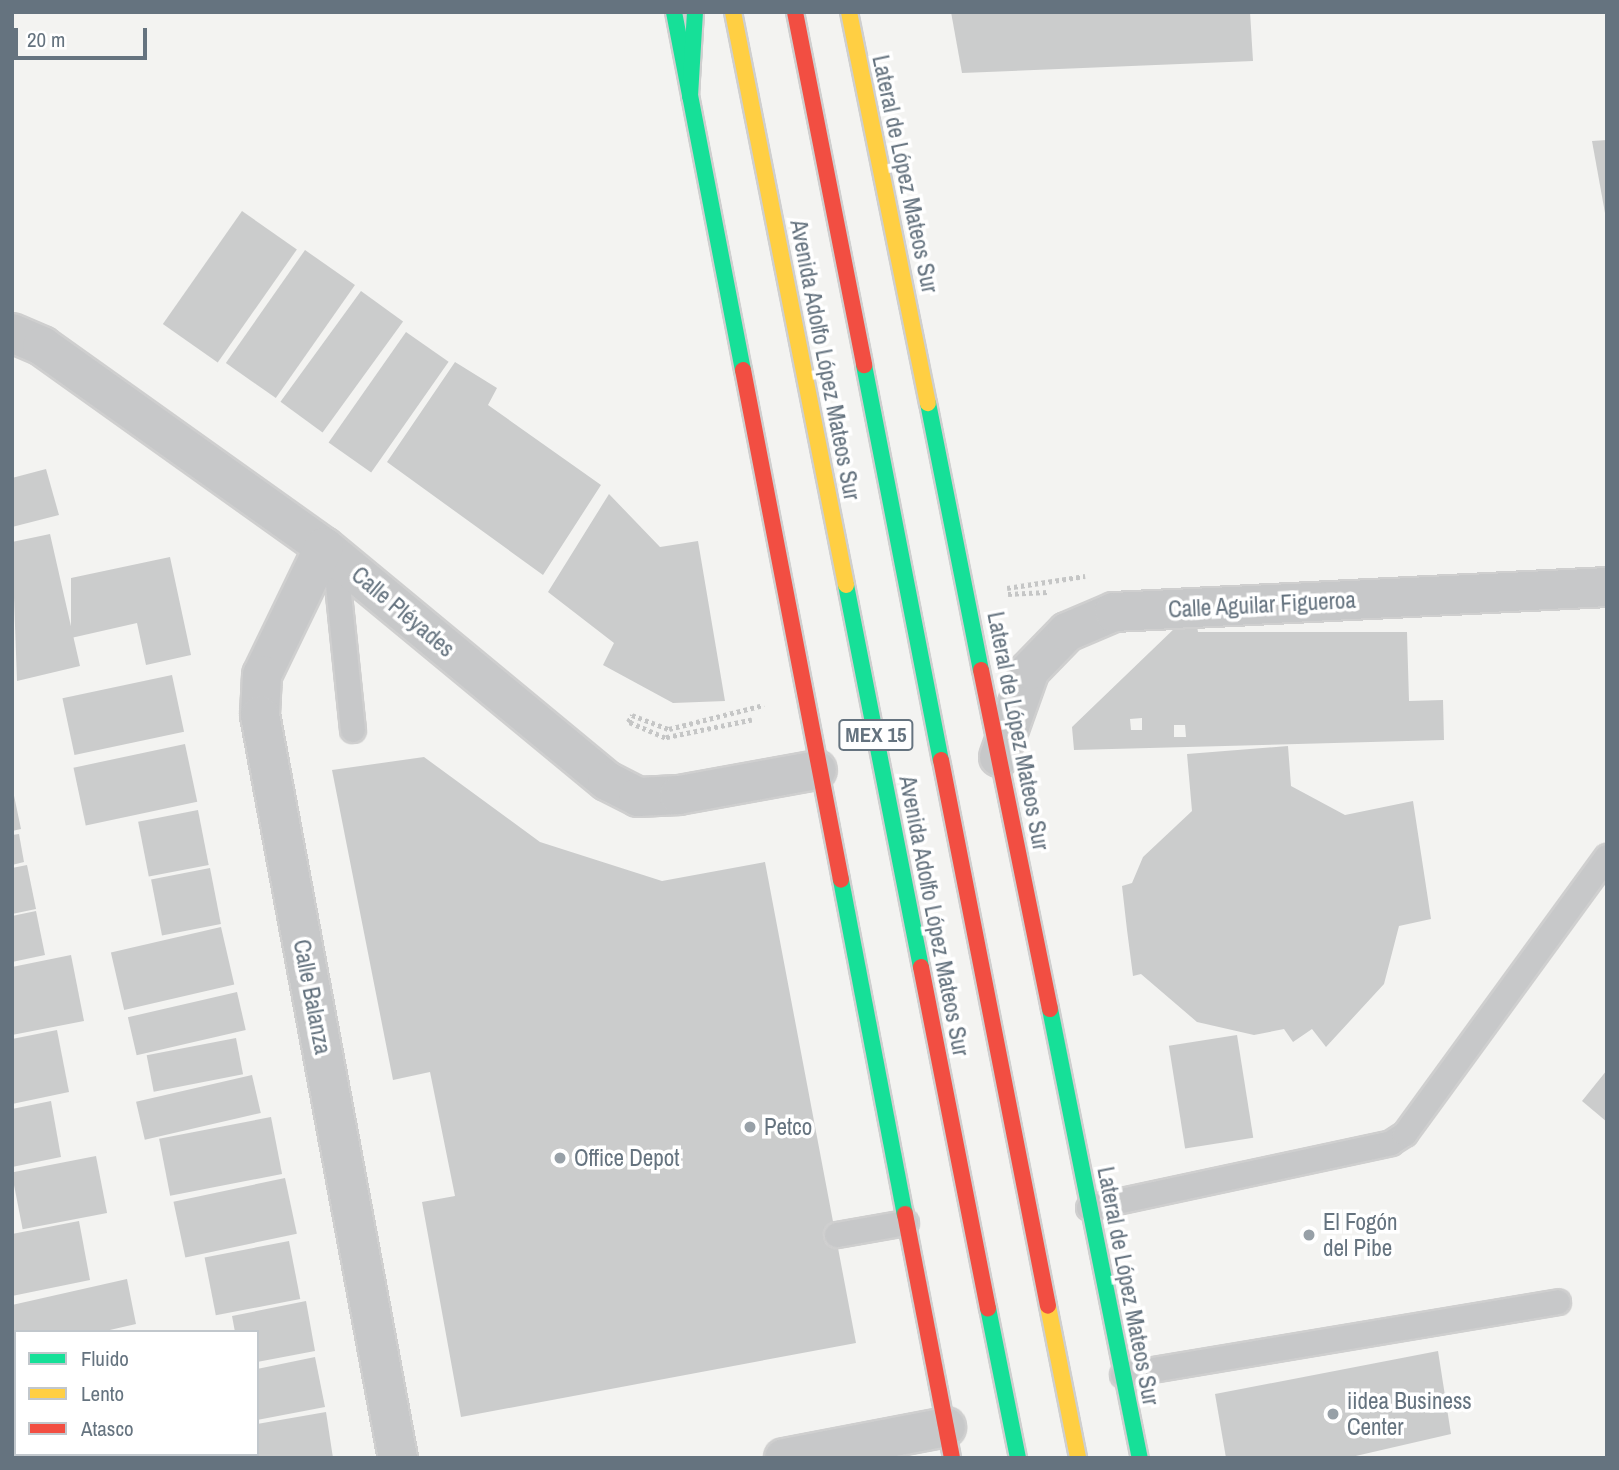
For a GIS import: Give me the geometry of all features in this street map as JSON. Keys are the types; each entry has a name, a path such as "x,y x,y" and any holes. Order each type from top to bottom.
{"main road":[{"path":"674,12 817,770 949,1442"},
{"path":"690,96 695,12"},
{"name":"Avenida Adolfo López Mateos Sur","path":"733,12 1018,1458"},
{"name":"Avenida Adolfo López Mateos Sur","path":"795,12 1078,1458"},
{"name":"Lateral de López Mateos Sur","path":"849,12 1140,1458"}],"street":[{"name":"Calle Pléyades","path":"12,333 43,346 330,551 607,781 638,797 817,770"},
{"name":"Calle Balanza","path":"330,551 262,675 260,715 398,1458"},
{"name":"Calle Aguilar Figueroa","path":"999,757 1030,670 1067,632 1114,612 1607,587"},
{"path":"784,1458 949,1442"}],"lane":[{"path":"330,551 353,730"},
{"path":"1089,1208 1391,1143 1405,1134 1607,857"},
{"path":"837,1235 906,1223"},
{"path":"1123,1375 1558,1302"}],"path":[{"path":"752,720 665,738 628,722 632,715 669,729 749,713 801,684"}],"building":[{"path":"951,12 1250,12 1253,61 962,73"},
{"path":"1607,140 1607,212 1605,213 1592,141"},
{"path":"242,211 297,249 218,362 163,324"},
{"path":"305,250 355,285 276,398 226,363"},
{"path":"361,291 403,322 323,432 280,402"},
{"path":"406,332 449,362 371,472 329,443"},
{"path":"455,362 497,388 488,405 601,485 543,575 387,462"},
{"path":"46,469 59,515 12,527 12,478"},
{"path":"609,494 660,547 698,541 725,701 673,703 603,665 614,643 548,592"},
{"path":"50,534 80,666 17,681 12,542"},
{"path":"170,557 191,655 146,665 137,623 71,638 71,578"},
{"path":"1177,626 1197,626 1198,632 1407,632 1409,701 1443,700 1444,740 1074,750 1072,727","holes":["1142,718 1142,730 1131,730 1130,719","1174,725 1185,725 1186,737 1174,737"]},
{"path":"172,675 184,732 75,755 62,698"},
{"path":"185,744 197,802 86,825 73,768"},
{"path":"1288,746 1291,786 1345,815 1413,801 1431,919 1399,926 1384,984 1326,1047 1312,1029 1293,1042 1284,1029 1254,1035 1197,1022 1141,974 1133,976 1127,930 1122,886 1132,883 1143,857 1192,811 1187,754"},
{"path":"424,757 540,842 662,881 765,862 856,1343 461,1417 422,1202 455,1196 430,1072 393,1080 332,770"},
{"path":"12,786 21,829 12,831"},
{"path":"198,810 209,865 149,877 138,822"},
{"path":"19,834 24,862 12,865 12,835"},
{"path":"27,865 36,909 12,914 12,868"},
{"path":"210,868 221,924 162,935 151,879"},
{"path":"36,911 45,955 12,962 12,916"},
{"path":"221,927 234,984 124,1010 111,952"},
{"path":"71,955 84,1021 12,1035 12,967"},
{"path":"237,992 246,1030 137,1055 128,1017"},
{"path":"57,1030 69,1092 12,1104 12,1039"},
{"path":"1237,1035 1253,1138 1185,1149 1169,1046"},
{"path":"236,1038 243,1074 154,1092 147,1055"},
{"path":"1607,1070 1607,1122 1582,1101"},
{"path":"252,1075 261,1113 145,1140 136,1102"},
{"path":"51,1101 61,1157 12,1167 12,1109"},
{"path":"271,1117 282,1174 170,1196 159,1139"},
{"path":"96,1156 107,1213 23,1229 12,1172"},
{"path":"285,1178 297,1234 185,1257 173,1202"},
{"path":"79,1221 90,1280 12,1296 12,1234"},
{"path":"289,1241 300,1299 216,1315 205,1257"},
{"path":"127,1279 136,1324 110,1330 14,1330 12,1352 12,1305"},
{"path":"306,1301 315,1351 259,1362 259,1330 235,1330 232,1316"},
{"name":"iidea Business Center","path":"1438,1351 1451,1434 1347,1458 1226,1458 1215,1394"},
{"path":"315,1357 325,1407 259,1420 259,1369"},
{"path":"326,1412 333,1458 235,1458 259,1456 259,1424"},
{"path":"36,1456 227,1456 227,1458"}],"traffic: fast":[{"path":"674,12 743,370"},
{"path":"690,96 695,12"},
{"path":"864,365 941,760"},
{"path":"928,403 981,670"},
{"path":"846,585 921,967"},
{"path":"841,880 905,1214"},
{"path":"1050,1009 1140,1458"},
{"path":"988,1308 1018,1458"}],"traffic: slow":[{"path":"733,12 846,585"},
{"path":"849,12 928,403"},
{"path":"1048,1306 1078,1458"}],"traffic: jam":[{"path":"795,12 864,365"},
{"path":"743,370 841,880"},
{"path":"981,670 1050,1009"},
{"path":"941,760 1048,1306"},
{"path":"921,967 988,1308"},
{"path":"905,1214 952,1458"}],"place":[{"name":"Petco","path":"750,1127"},
{"name":"Office Depot","path":"560,1158"},
{"name":"El Fogón del Pibe","path":"1309,1235"},
{"name":"iidea Business Center","path":"1333,1414"}]}
